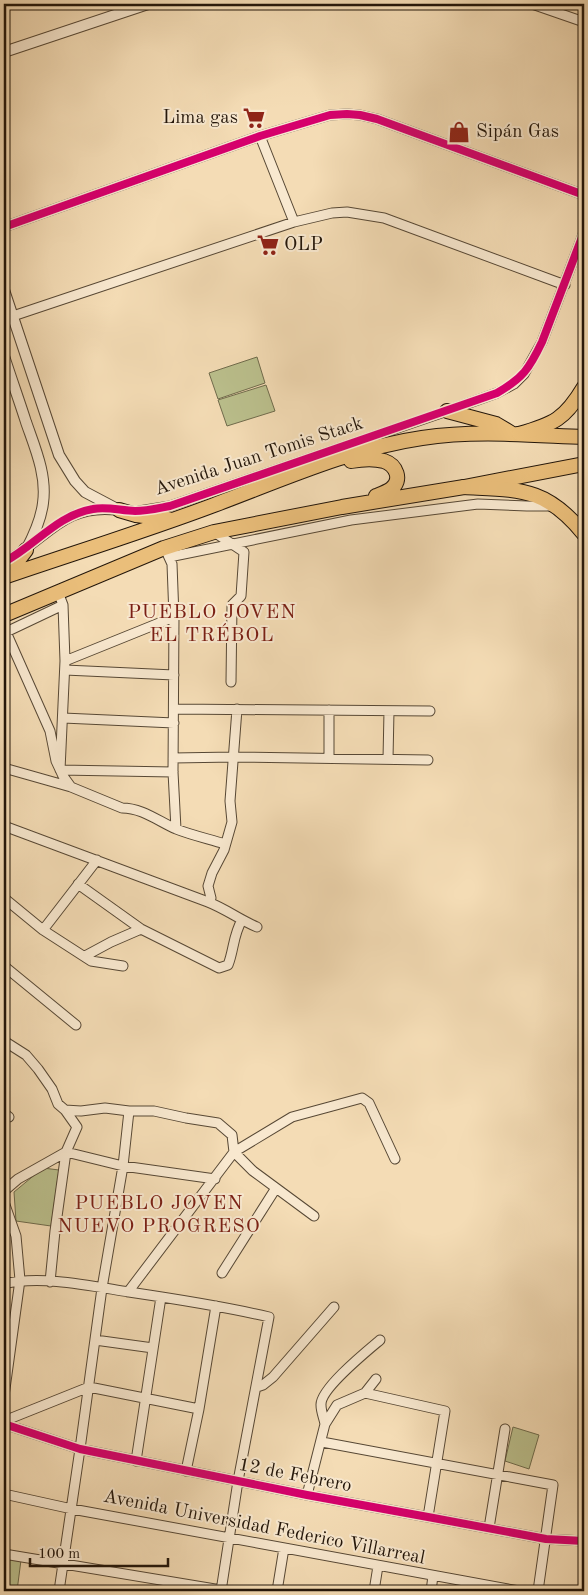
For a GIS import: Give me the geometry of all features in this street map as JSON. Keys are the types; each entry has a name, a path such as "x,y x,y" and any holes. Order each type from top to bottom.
{"main road":[{"path":"448,411 496,424 515,433 545,426 557,420 566,413 584,387"},
{"name":"Avenida Juan Tomis Stack","path":"5,577 176,519 373,448 421,438 462,433 584,436"},
{"path":"316,467 363,459 386,462 396,470 398,478 392,489 342,506"},
{"path":"4,615 60,598 214,532 342,506 459,488 584,464"},
{"path":"459,488 507,489 530,493 557,506 573,520 584,534"},
{"path":"118,510 136,515 176,519"},
{"path":"5,577 26,550"}],"street":[{"path":"4,52 148,4"},
{"path":"532,4 584,22"},
{"path":"4,227 260,136 330,115 347,114 377,119 584,195"},
{"path":"260,136 294,222"},
{"path":"8,318 294,222 332,213 347,212 363,213 384,218 565,285"},
{"name":"Avenida Juan Tomis Stack","path":"4,562 26,550 54,525 68,517 93,508 152,510 170,506 497,394 514,384 524,374 542,342 584,232"},
{"path":"4,290 8,318 59,456 75,482 85,492 118,510"},
{"path":"4,356 36,450 44,485 44,502 41,517 26,550"},
{"path":"457,506 459,488"},
{"path":"496,504 507,489"},
{"path":"406,496 420,511"},
{"path":"176,829 173,772 174,617 172,564 166,553 232,544 351,520 457,506 496,504 557,506"},
{"path":"214,532 244,552 241,596 232,605 231,682"},
{"path":"60,770 64,718 65,665 60,598 5,633 50,731 56,761 60,770 71,787"},
{"path":"65,665 174,617"},
{"path":"65,665 174,675"},
{"path":"174,709 430,711"},
{"path":"208,902 211,898 208,886 212,873 224,850 232,822 230,802 237,709"},
{"path":"329,710 329,758"},
{"path":"388,760 389,711"},
{"path":"64,718 174,723"},
{"path":"173,758 428,760"},
{"path":"4,768 71,787 122,808 140,811 176,829 225,844"},
{"path":"60,770 173,772"},
{"path":"4,826 208,902 228,910 242,920 257,927"},
{"path":"43,930 97,860"},
{"path":"78,884 141,929 215,967 222,968 228,965 235,934 242,920"},
{"path":"4,898 43,930 92,961 123,966"},
{"path":"85,956 141,929"},
{"path":"4,966 76,1025"},
{"path":"4,1041 26,1055 38,1069 52,1089 58,1104 65,1110 77,1127 66,1152 50,1282"},
{"path":"128,1292 234,1152 292,1117 362,1098 369,1103 395,1159"},
{"path":"65,1110 81,1111 105,1108 128,1111 154,1111 218,1123 232,1135 234,1152 253,1171 314,1216"},
{"path":"58,1591 72,1509 102,1288 123,1166 128,1111"},
{"path":"4,1191 18,1179 66,1152 123,1166 215,1179"},
{"path":"222,1273 276,1188"},
{"path":"4,1202 16,1236 20,1280 4,1396"},
{"path":"4,1284 20,1280 102,1288 216,1306 269,1317 238,1481 221,1591 4,1554"},
{"path":"136,1461 161,1297"},
{"path":"186,1470 216,1306"},
{"path":"257,1387 263,1386 273,1377 334,1307"},
{"path":"95,1340 153,1348"},
{"path":"326,1424 320,1404 324,1395 352,1364 380,1340"},
{"path":"307,1495 326,1424 337,1405 365,1393 376,1379"},
{"path":"4,1422 89,1387 198,1409"},
{"path":"365,1393 445,1411 428,1517"},
{"name":"12 de Febrero","path":"4,1422 80,1449 136,1461 546,1539 584,1542"},
{"path":"489,1528 505,1429"},
{"path":"322,1442 552,1485 538,1591"},
{"name":"Avenida Universidad Federico Villarreal","path":"4,1494 72,1509 519,1591"},
{"path":"277,1591 284,1548"},
{"path":"374,1591 378,1566"},
{"path":"431,1591 433,1576"}],"green space":[{"path":"257,357 265,383 218,399 209,373"},
{"path":"266,385 275,411 227,426 218,400"},
{"path":"43,1168 59,1170 51,1226 16,1221 14,1192"},
{"path":"513,1427 539,1435 529,1469 505,1461"},
{"path":"4,1557 21,1560 17,1591 4,1591"}],"cycle path":[{"path":"4,227 260,136 330,115 347,114 377,119 584,195"},
{"path":"4,562 57,524 80,512 98,508 139,511 170,506 497,393 519,377 533,359 542,342 584,232"},
{"path":"4,1424 80,1449 307,1495 546,1539 584,1541"}],"place":[{"name":"Lima gas","path":"254,118"},
{"name":"Sipán Gas","path":"459,132"},
{"name":"OLP","path":"268,245"}],"district":[{"name":"PUEBLO JOVEN EL TRÉBOL","path":"212,624"},
{"name":"PUEBLO JOVEN NUEVO PROGRESO","path":"159,1216"}]}
